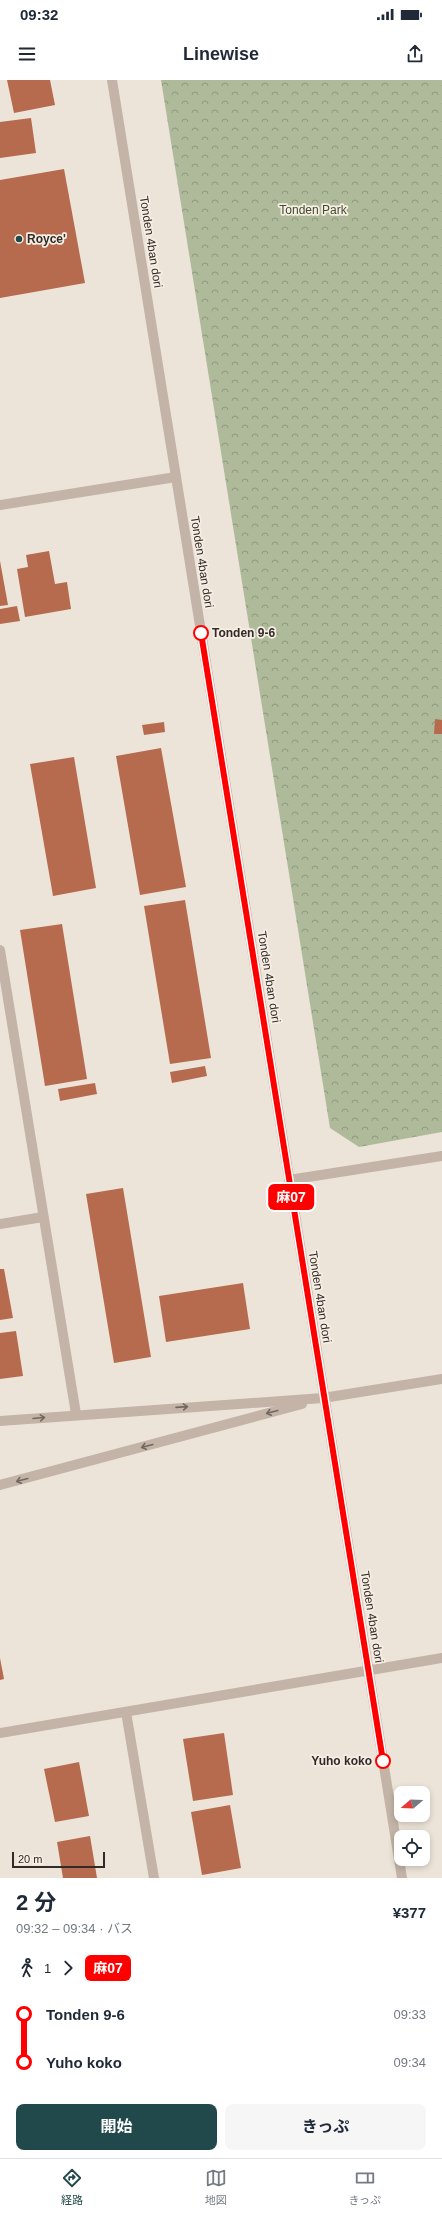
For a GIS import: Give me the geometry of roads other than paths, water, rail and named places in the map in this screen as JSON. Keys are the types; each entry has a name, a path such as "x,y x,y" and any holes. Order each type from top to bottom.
{"street":[{"name":"Tonden 4ban dori","path":"112,80 402,1878"},
{"path":"0,505 176,477"},
{"path":"0,950 76,1414"},
{"path":"289,1180 442,1156"},
{"path":"0,1224 43,1217"},
{"path":"0,1421 76,1414 324,1398 442,1379"},
{"path":"0,1485 324,1398"},
{"path":"0,1733 442,1658"},
{"path":"126,1712 154,1878"}],"place":[{"name":"Royce'","path":"19,239"},
{"name":"Tonden 9-6","path":"201,633"},
{"name":"Yuho koko","path":"383,1761"}],"park label":[{"name":"Tonden Park","path":"313,210"}]}
